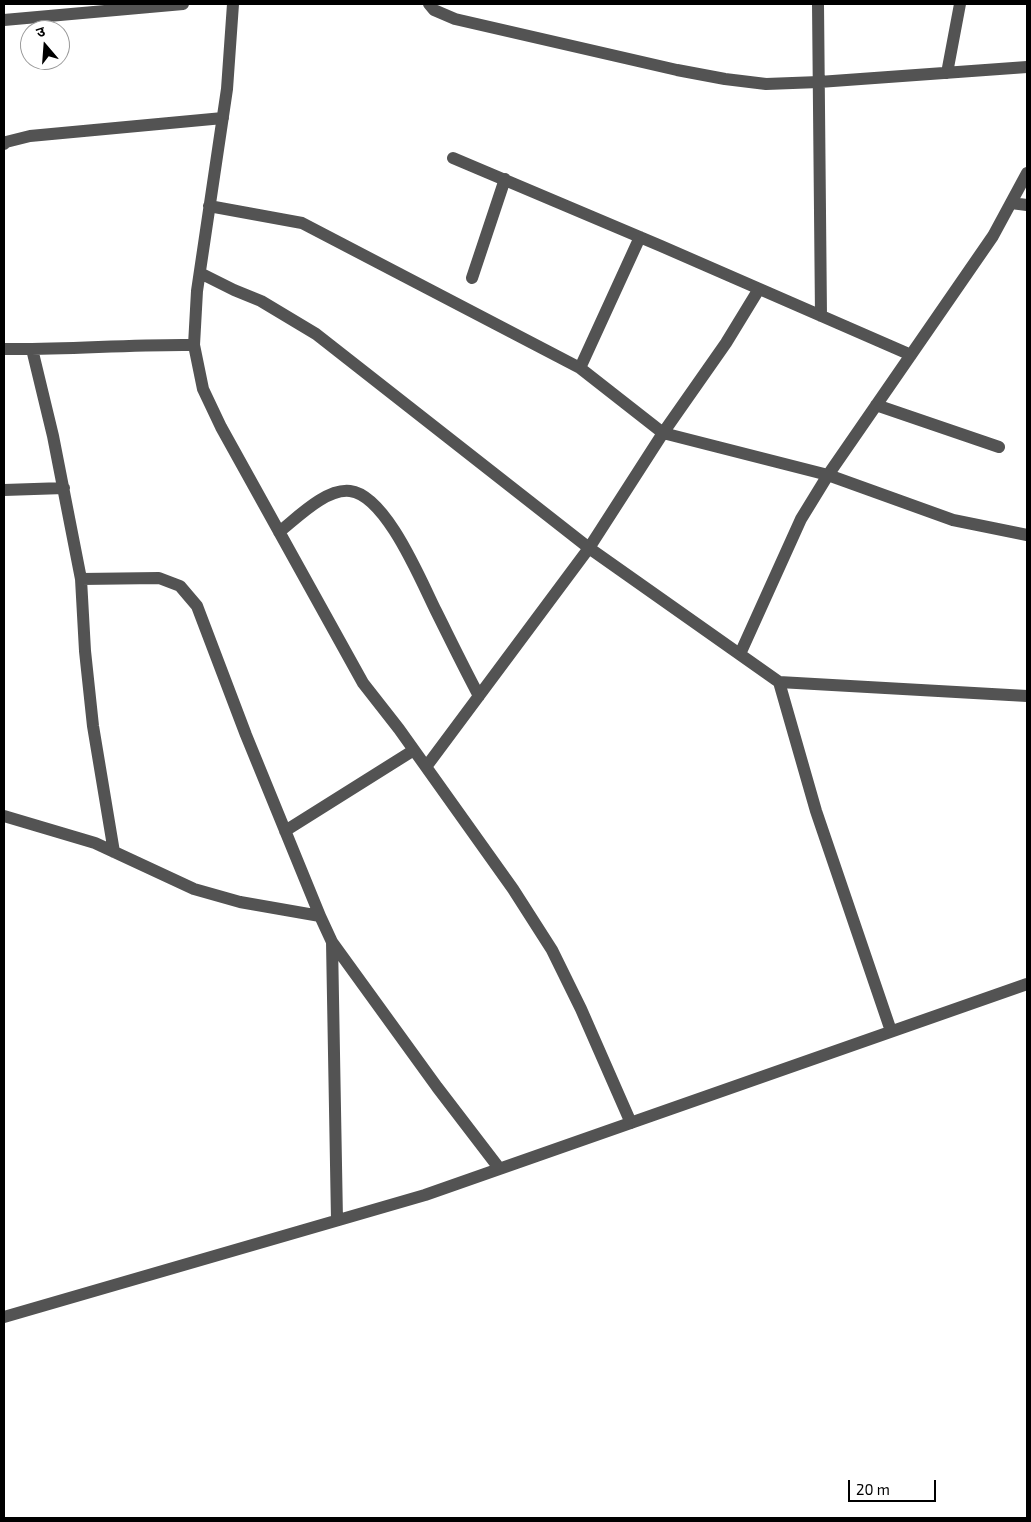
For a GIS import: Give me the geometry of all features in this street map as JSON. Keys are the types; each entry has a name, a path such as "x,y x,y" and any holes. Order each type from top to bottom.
{"street":[{"path":"4,20 183,4"},
{"path":"233,4 227,89 197,291 194,345 203,389 221,427 363,683 414,750 513,889 552,950 582,1009 631,1123"},
{"path":"429,4 434,10 455,19 677,70 766,84 1027,67"},
{"path":"818,4 821,316"},
{"path":"947,73 960,4"},
{"path":"4,144 30,136 222,118"},
{"path":"453,158 911,355"},
{"path":"740,654 801,519 828,475 993,236 1027,173"},
{"path":"472,278 505,180"},
{"path":"1011,203 1027,205"},
{"path":"209,206 302,223 580,368 663,433 828,475 953,520 1027,535"},
{"path":"580,368 640,237"},
{"path":"200,273 261,301 316,334 589,548 779,682 1027,696"},
{"path":"426,767 589,548 663,433 726,343 759,289"},
{"path":"4,349 150,344 194,345"},
{"path":"32,349 53,436 81,579 85,651 93,726 114,852"},
{"path":"876,405 999,447"},
{"path":"4,490 64,488"},
{"path":"279,532 322,498 348,490 363,494 383,515 414,563 435,610 479,696"},
{"path":"81,579 159,578 180,586 197,606 246,735 332,942 437,1087 500,1168"},
{"path":"779,682 816,811 892,1031"},
{"path":"285,832 414,750"},
{"path":"4,816 95,843 194,888 240,902 320,916"},
{"path":"332,942 337,1220"},
{"path":"4,1316 425,1195 1027,984"}]}
